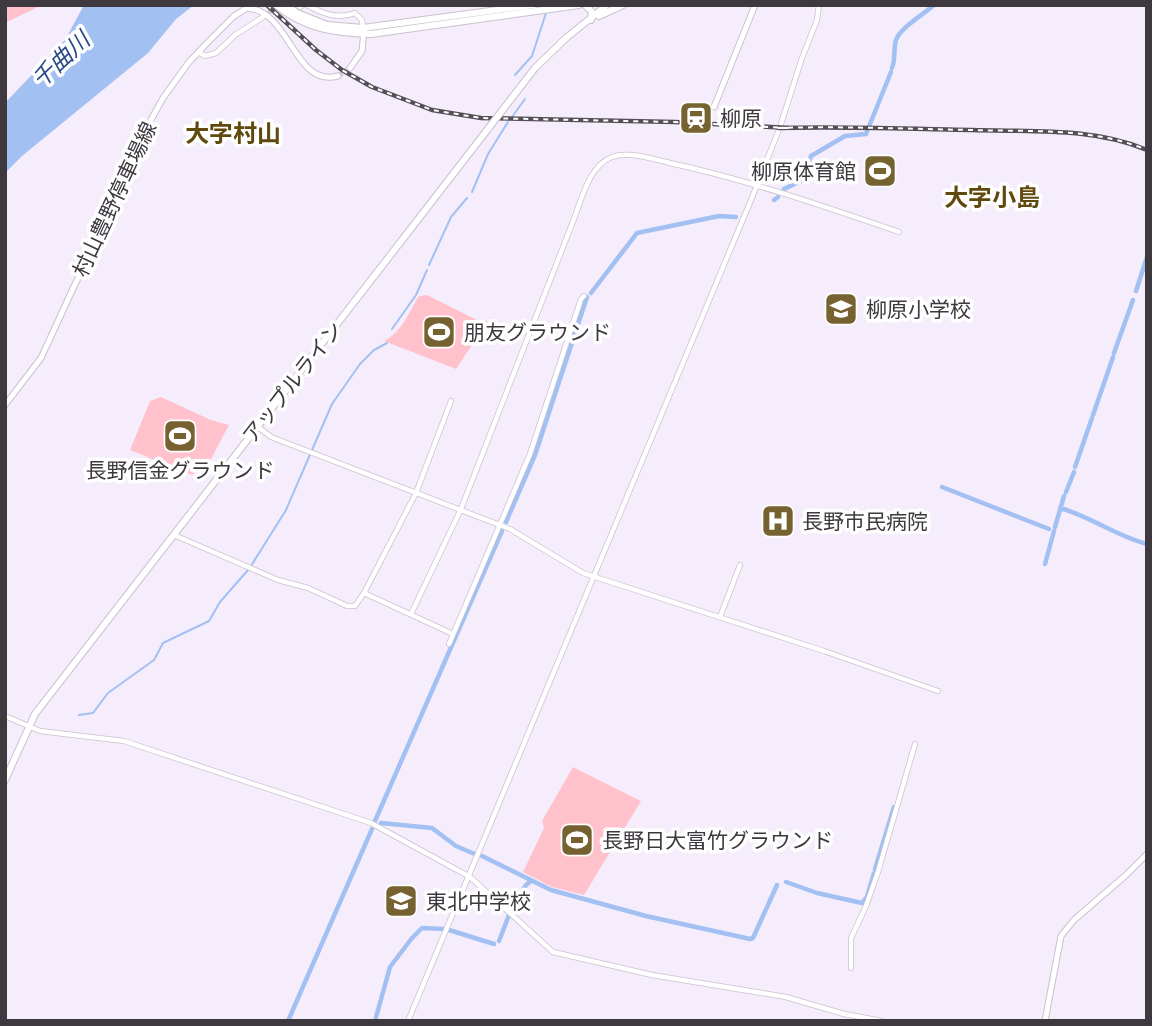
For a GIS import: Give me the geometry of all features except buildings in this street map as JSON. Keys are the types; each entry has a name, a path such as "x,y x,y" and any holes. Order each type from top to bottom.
{"highway":[{"path":"276,5 296,20 318,29 364,31 579,5"},
{"path":"286,5 297,13 327,25 364,31 534,5"},
{"path":"584,5 592,12 592,19 623,5"},
{"name":"アップルライン","path":"5,780 35,714 535,68 566,38 607,5"}],"main road":[{"path":"713,107 755,5"},
{"name":"村山豊野停車場線","path":"5,405 41,358 76,282 106,228 118,186 139,139 167,92 234,16 243,10 255,9 282,29 303,63 315,73 328,78 338,76"},
{"path":"350,68 362,51 364,31"},
{"path":"1045,1021 1061,936 1074,920 1147,854"}],"street":[{"path":"408,1021 780,127 817,20 819,5"},
{"path":"303,6 332,16 355,13 362,20 364,31"},
{"path":"200,53 210,56 263,17"},
{"path":"411,614 461,509 572,224 598,166 613,156 639,156 756,185 899,232"},
{"path":"449,644 530,454 584,296"},
{"path":"174,535 278,580 308,588 347,606 355,606 416,493 451,401"},
{"path":"258,427 271,437 521,534 569,565 595,577 824,650 938,691"},
{"path":"720,617 740,565"},
{"path":"364,593 453,634"},
{"path":"5,716 28,727 50,733 124,741 371,823 470,877 553,952 652,975 786,997 844,1014 882,1021"},
{"path":"851,968 851,938 866,906 915,744"}],"shaded area":[{"path":"5,5 42,5 5,23"},
{"name":"朋友グラウンド","path":"427,295 477,320 488,321 456,369 384,341 400,327 419,296"},
{"name":"長野信金グラウンド","path":"161,397 211,420 229,425 211,459 192,475 130,450 150,401"},
{"name":"長野日大富竹グラウンド","path":"573,767 641,801 584,895 552,887 523,872 544,828 542,821"}],"water":[{"name":"千曲川","path":"84,5 194,5 176,19 148,53 5,173 5,103 65,40"}],"waterway":[{"path":"892,68 898,35 934,5"},
{"path":"515,75 532,56 546,13"},
{"path":"784,189 803,180 811,156 845,136 866,134 891,72"},
{"path":"512,117 525,99"},
{"path":"472,192 488,154 508,122"},
{"path":"774,200 778,197"},
{"path":"429,265 451,217 467,198"},
{"path":"591,293 637,233 719,216 736,217"},
{"path":"1136,291 1147,257"},
{"path":"392,329 416,295 427,270"},
{"path":"506,522 535,455 587,297"},
{"path":"1114,353 1133,300"},
{"path":"251,566 286,510 332,404 360,364 374,350 387,343"},
{"path":"1093,415 1113,357"},
{"path":"1075,467 1092,418"},
{"path":"1066,492 1074,472"},
{"path":"942,487 1049,529"},
{"path":"1055,527 1064,496"},
{"path":"1060,508 1147,544"},
{"path":"375,821 502,531"},
{"path":"1045,564 1054,531"},
{"path":"79,715 93,713 108,693 154,660 163,643 209,621 220,602 248,570"},
{"path":"875,869 894,807"},
{"path":"381,823 432,828 456,846 477,855"},
{"path":"288,1021 372,829"},
{"path":"482,856 551,890 646,916 750,939 753,938 777,885"},
{"path":"786,882 817,893 862,903 867,897 874,873"},
{"path":"514,905 531,881"},
{"path":"499,941 509,915"},
{"path":"375,1021 390,967 422,928 444,929"},
{"path":"449,930 494,944"}],"tunnel":[{"path":"263,17 278,5"},
{"path":"338,76 350,68"}],"railway":[{"path":"267,5 342,70 372,87 432,110 481,118 675,122 789,128"},
{"path":"778,128 1061,132 1105,137 1147,150"}],"place":[{"name":"柳原","path":"696,118"},
{"name":"柳原体育館","path":"880,171"},
{"name":"柳原小学校","path":"841,309"},
{"name":"朋友グラウンド","path":"439,332"},
{"name":"長野信金グラウンド","path":"180,436"},
{"name":"長野市民病院","path":"778,521"},
{"name":"長野日大富竹グラウンド","path":"577,840"},
{"name":"東北中学校","path":"401,901"}],"district":[{"name":"大字村山","path":"233,132"},
{"name":"大字小島","path":"992,196"}]}
